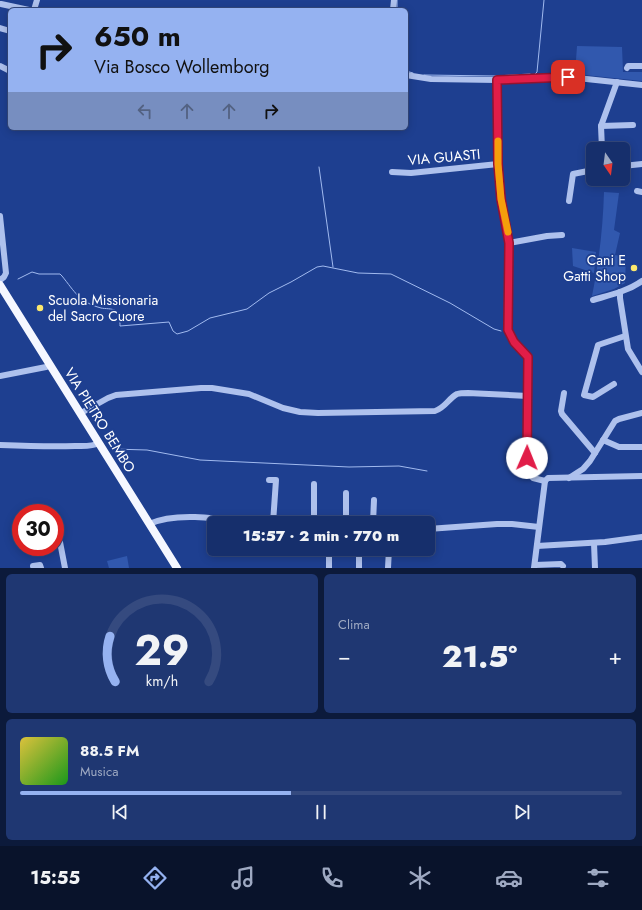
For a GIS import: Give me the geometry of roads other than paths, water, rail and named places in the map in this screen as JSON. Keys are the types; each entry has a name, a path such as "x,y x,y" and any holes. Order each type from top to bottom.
{"main road":[{"name":"VIA PIETRO BEMBO","path":"0,285 177,568"}],"street":[{"path":"1,4 20,8"},
{"path":"627,68 628,66 642,66"},
{"path":"408,75 431,78 497,80 555,77 592,79 642,85"},
{"name":"VIA GUASTI","path":"497,80 498,164 501,199 509,243 508,330 514,342 528,357 528,471 533,478 545,481"},
{"path":"602,142 602,126 617,82"},
{"path":"602,126 633,125"},
{"name":"VIA GUASTI","path":"392,172 411,173 498,164"},
{"path":"630,165 642,164"},
{"path":"570,201 573,174 586,171"},
{"path":"0,216 6,272 4,278 0,280"},
{"path":"509,243 547,236 562,235"},
{"path":"593,300 620,292 635,286 642,281"},
{"path":"620,292 628,349 642,372"},
{"path":"614,384 593,397 584,395 598,345 625,336"},
{"path":"635,362 642,358"},
{"path":"0,376 50,365"},
{"path":"81,413 116,395 201,388 250,394 283,408 300,412 318,413 435,411 441,409 458,394 468,393 528,396"},
{"path":"564,393 561,411 562,414 595,452"},
{"path":"569,478 583,468 617,420 642,413"},
{"path":"604,440 619,447 642,447"},
{"path":"0,445 69,446 99,444"},
{"path":"563,566 560,564 535,566 545,481 548,478 642,476"},
{"path":"269,480 276,480 273,516"},
{"path":"314,484 314,516"},
{"path":"346,493 346,516"},
{"path":"373,516 374,500"},
{"path":"149,524 164,519 188,517 207,519"},
{"path":"435,528 512,524 539,527"},
{"path":"537,546 594,543 642,537"},
{"path":"594,543 595,568"},
{"path":"63,556 65,568"},
{"path":"329,556 329,568"},
{"path":"359,556 359,568"},
{"path":"388,568 389,556"},
{"path":"33,566 40,565 41,568"}],"waterway":[{"path":"397,0 397,8"},
{"path":"535,74 537,72 544,0"},
{"path":"408,72 413,73"},
{"path":"424,75 496,76 530,74"},
{"path":"319,167 333,267"},
{"path":"18,279 32,272 39,274 60,274 74,292 87,303 116,311 119,316 120,326 169,322 173,331 177,334 188,331 210,318 247,309 269,293 317,267 323,266 358,273 391,274 450,303 494,329 501,331"},
{"path":"112,449 147,450 200,460 349,467 399,466 427,471"}],"place":[{"name":"Cani E Gatti Shop","path":"634,268"},
{"name":"Scuola Missionaria del Sacro Cuore","path":"40,308"}]}
